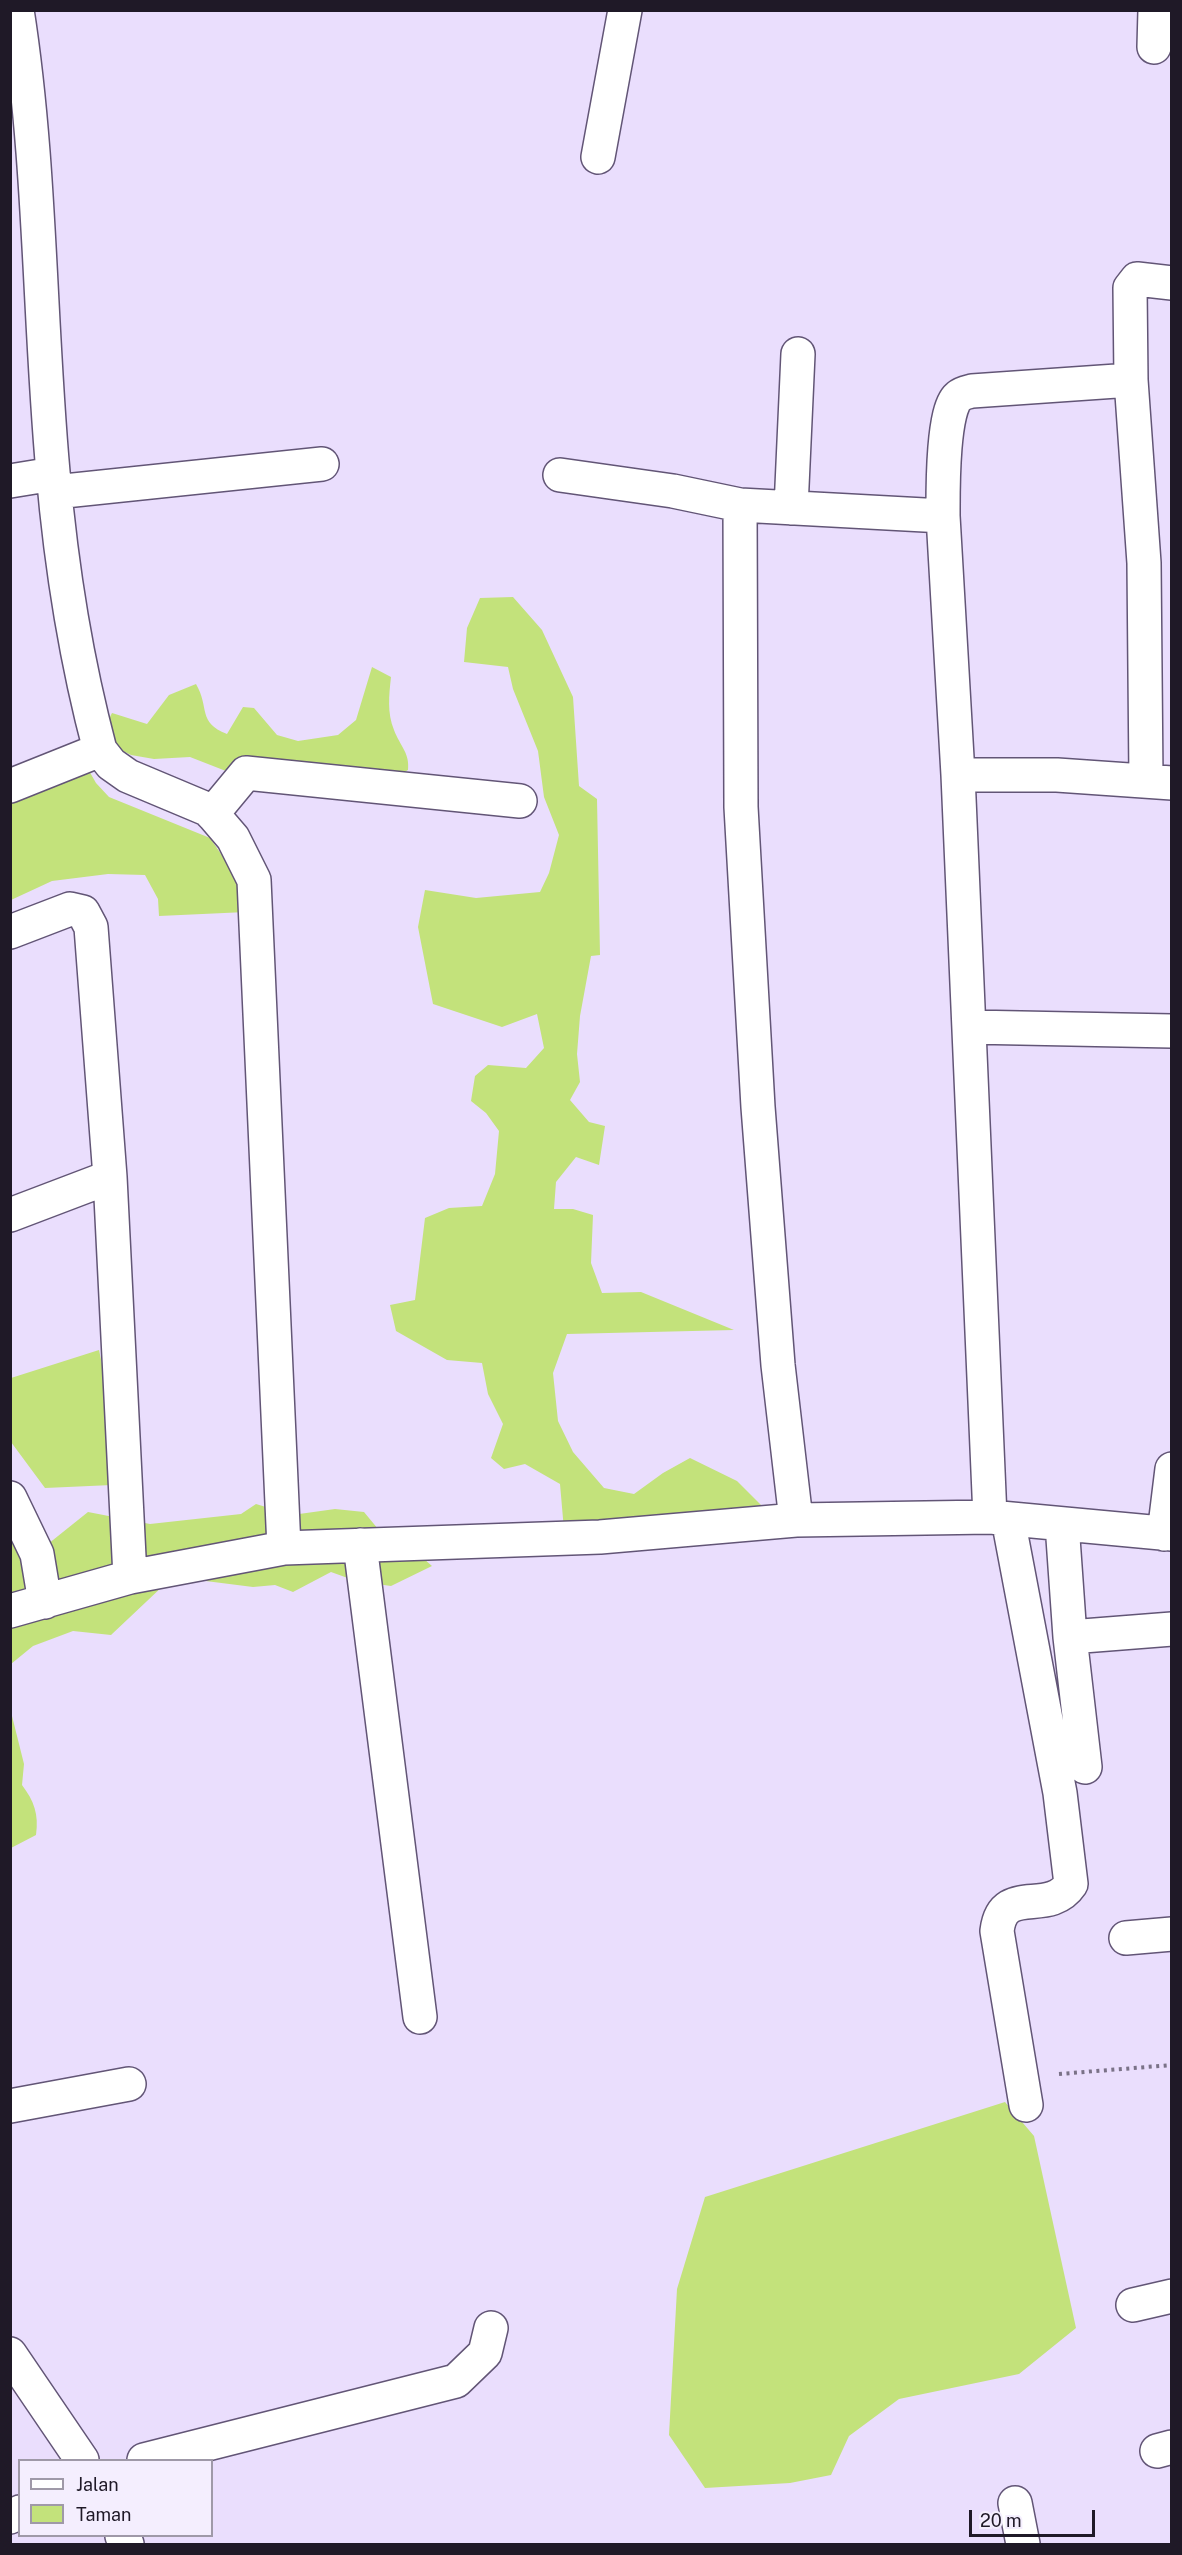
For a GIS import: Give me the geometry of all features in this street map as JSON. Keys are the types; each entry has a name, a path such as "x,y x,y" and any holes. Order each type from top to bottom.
{"street":[{"path":"598,157 625,10"},
{"path":"1154,47 1155,10"},
{"path":"25,12 54,483 73,626 100,750 111,764 128,776 208,810 233,838 254,880 284,1548"},
{"path":"958,775 1057,775 1159,782 1131,380 1130,288 1137,279 1172,283"},
{"path":"791,508 798,354"},
{"path":"1024,2091 997,1931 999,1915 1009,1906 1051,1899 1065,1893 1071,1884 1060,1793 999,1518 943,516 945,447 952,405 958,396 972,391 1131,380"},
{"path":"10,481 54,483 322,464"},
{"path":"560,475 673,491 740,504 943,516"},
{"path":"740,504 741,807 761,1142 778,1365 796,1520"},
{"path":"10,786 100,750"},
{"path":"212,814 246,773 520,801"},
{"path":"10,932 70,909 83,912 91,927 110,1177 130,1577"},
{"path":"970,1027 1172,1031"},
{"path":"10,1215 110,1177"},
{"path":"10,1611 130,1577 284,1548 600,1537 796,1520 999,1518 1168,1534 1172,1469"},
{"path":"10,1498 37,1554 45,1602"},
{"path":"1062,1524 1070,1638 1085,1767"},
{"path":"360,1545 420,2017"},
{"path":"1070,1638 1172,1629"},
{"path":"1126,1938 1172,1935"},
{"path":"10,2106 129,2084"},
{"path":"1133,2305 1172,2296"},
{"path":"148,2459 456,2381 485,2353 491,2328"},
{"path":"10,2354 81,2459"},
{"path":"1015,2503 1023,2544"}],"path":[{"path":"1024,2091 1172,2065"}],"green space":[{"path":"513,597 542,630 573,697 579,786 597,799 600,955 591,956 580,1016 577,1054 580,1082 570,1100 589,1122 605,1126 599,1165 576,1157 556,1182 554,1209 573,1209 593,1215 591,1263 602,1293 641,1292 734,1330 567,1334 553,1373 558,1421 573,1452 604,1488 634,1494 663,1473 690,1458 737,1481 769,1513 564,1530 560,1484 525,1464 504,1469 491,1458 503,1424 488,1394 482,1363 447,1360 396,1331 390,1305 415,1300 425,1218 449,1208 482,1206 495,1174 499,1131 486,1113 471,1101 475,1076 488,1065 526,1068 544,1048 537,1014 502,1027 433,1004 418,927 425,890 476,898 540,892 549,873 559,835 544,797 538,751 513,689 508,667 464,662 467,628 480,598"},
{"path":"372,667 391,677 390,717 408,764 408,770 399,775 231,773 190,757 154,759 131,755 109,744 103,730 112,713 147,724 169,695 196,684 211,724 227,734 243,707 254,708 277,735 298,741 338,735 356,720"},
{"path":"84,762 96,783 109,797 210,838 237,877 246,912 159,916 158,899 145,875 108,874 52,881 11,900 11,792"},
{"path":"99,1350 107,1388 112,1485 45,1488 11,1442 11,1378"},
{"path":"256,1504 292,1515 335,1509 364,1512 388,1541 407,1544 432,1566 391,1586 356,1581 331,1572 293,1592 275,1585 253,1587 182,1578 164,1585 111,1635 73,1631 33,1646 11,1664 11,1535 48,1544 88,1512 150,1524 241,1514"},
{"path":"10,1708 24,1764 22,1785 30,1797 37,1821 36,1835 11,1848"},
{"path":"1005,2102 1034,2136 1076,2328 1019,2374 899,2399 849,2436 831,2475 790,2483 705,2488 669,2435 677,2289 705,2197"}]}
